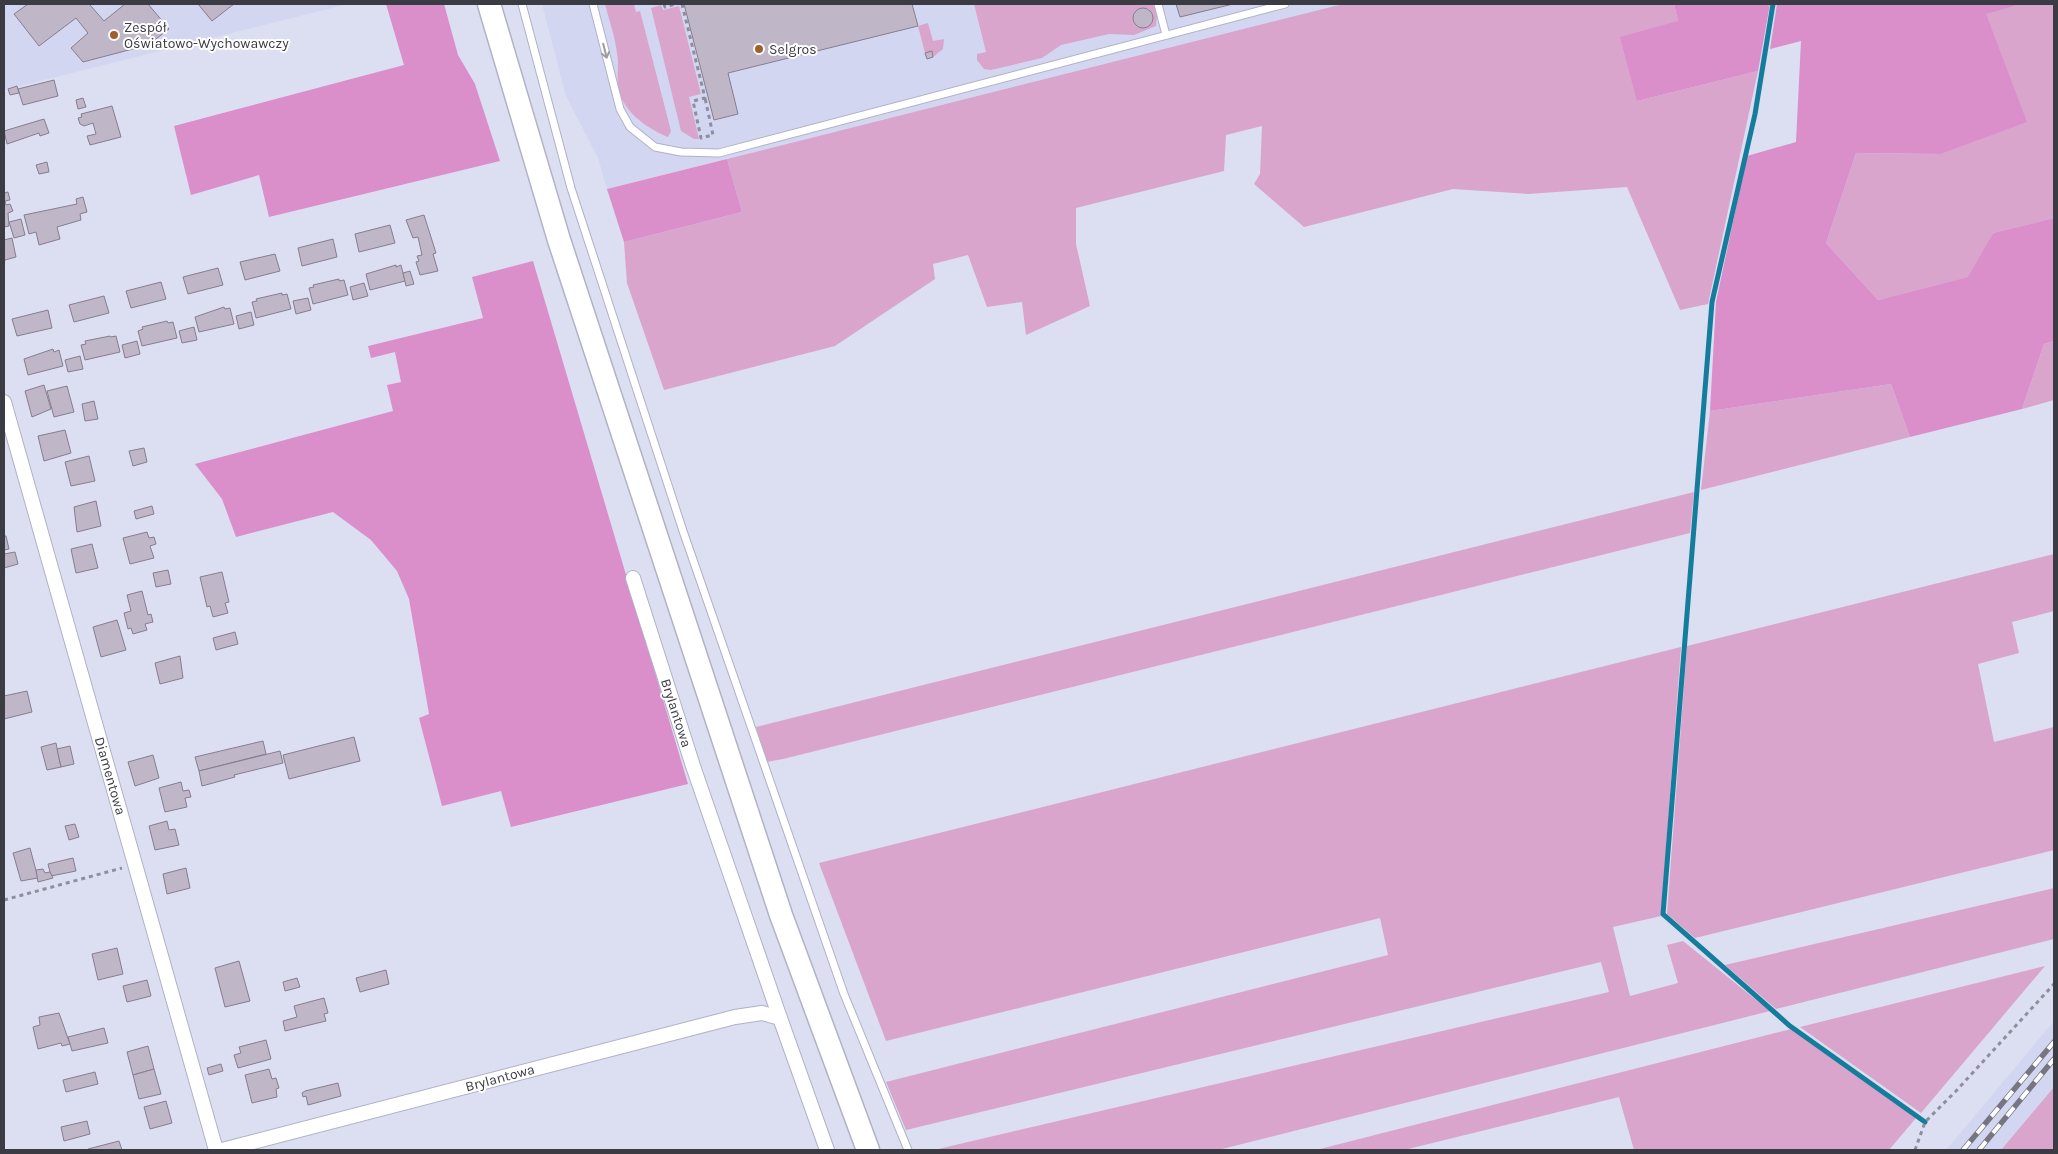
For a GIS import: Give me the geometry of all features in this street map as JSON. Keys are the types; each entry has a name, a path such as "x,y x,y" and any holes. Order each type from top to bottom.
{"main road":[{"path":"489,4 558,240 769,877 868,1150"}],"street":[{"name":"Diamentowa","path":"4,402 216,1150"},
{"name":"Brylantowa","path":"633,578 693,766 827,1150"},
{"name":"Brylantowa","path":"222,1150 735,1017 762,1014 780,1018"}],"lane":[{"path":"522,4 571,188 683,531 844,994 908,1150"},
{"path":"593,4 620,109 630,127 655,147 681,152 719,153 1285,4"},
{"path":"1158,4 1166,35"}],"path":[{"path":"664,4 665,6 676,4"},
{"path":"682,4 705,98 713,135 701,138 693,101 705,98"},
{"path":"4,900 135,865"},
{"path":"1915,1150 1925,1122 2054,984"}],"shaded area":[{"name":"Zespół Oświatowo-Wychowawczy","path":"4,4 348,4 4,90"},
{"path":"386,4 444,4 458,55 475,84 500,161 269,217 259,175 191,195 174,126 404,65"},
{"path":"542,4 1343,4 607,189 598,158 566,96"},
{"path":"605,4 634,4 636,12 640,11 671,131 668,137 643,123 629,110 624,102 618,84 616,47"},
{"path":"974,4 1154,4 1157,16 1156,26 1134,35 1109,34 1061,45 1042,58 991,70 984,69 977,60 977,54 986,52","holes":["1142,8 1149,9 1153,15 1152,23 1146,27 1136,25 1133,18 1135,11"]},
{"path":"1343,4 1674,4 1678,21 1637,101 1758,71 1708,304 1680,310 1627,187 1528,194 1453,189 1304,227 1254,184 1260,174 1262,126 1226,135 1224,171 1076,208 1076,244 1090,306 1026,335 1022,302 987,307 968,255 933,264 935,279 835,346 664,390 627,283 624,242 742,212 727,159"},
{"path":"1674,4 1770,4 1758,71 1637,101 1620,37 1678,21"},
{"path":"1777,4 2021,4 1986,14 2027,122 1940,154 1856,153 1826,243 1878,300 1968,277 1993,233 2054,218 2054,341 2044,344 2022,409 1910,437 1891,384 1710,411 1716,302 1747,156 1796,142 1801,41 1770,49"},
{"path":"2021,4 2054,4 2054,218 1993,233 1969,277 1878,300 1826,243 1856,153 1940,154 1986,13"},
{"path":"661,5 663,10 679,6 701,94 689,97 699,139 694,139 681,131 651,8"},
{"path":"928,23 933,41 944,39 943,49 933,57 932,51 925,53 918,26"},
{"path":"727,159 742,212 624,242 607,189"},
{"path":"533,261 688,784 511,827 501,791 442,806 419,718 429,714 409,599 397,571 371,540 333,512 236,537 222,499 195,464 393,411 387,385 401,382 395,352 371,358 368,346 483,318 472,277"},
{"path":"2054,341 2054,400 2022,409 2044,344"},
{"path":"1891,384 1910,437 1701,490 1710,411"},
{"path":"1694,492 1690,533 783,759 767,762 756,727"},
{"path":"2054,554 2054,611 2012,622 2019,653 1978,664 1994,742 2054,727 2054,850 1695,938 1667,914 1687,646"},
{"path":"1681,647 1661,916 1613,927 1630,996 1678,983 1667,945 1683,941 1770,1011 1218,1150 934,1150 1609,992 1601,962 906,1130 886,1082 1388,955 1380,918 886,1041 819,863"},
{"path":"2054,888 2054,939 1776,1009 1725,965"},
{"path":"2045,966 1921,1113 1800,1027"},
{"path":"2054,1021 2054,1087 2001,1150 1946,1150"},
{"path":"1791,1029 1916,1118 1889,1150 1634,1150 1619,1097 1404,1150 1316,1150"},
{"path":"2054,1087 2054,1150 2001,1150"}],"building":[{"path":"28,4 92,4 90,5 104,21 125,4 148,4 169,29 148,45 83,62 71,48 88,33 76,18 39,46 14,14"},
{"path":"198,4 234,4 212,21"},
{"name":"Selgros","path":"684,4 912,4 918,26 728,73 738,114 714,120"},
{"path":"1176,4 1233,4 1180,17"},
{"path":"1143,8 1150,11 1153,18 1150,25 1143,28 1136,25 1133,18 1136,11"},
{"path":"932,51 933,57 927,59 925,53"},
{"path":"54,80 58,96 23,105 18,89"},
{"path":"17,86 19,93 10,95 8,89"},
{"path":"83,98 86,107 78,109 76,100"},
{"path":"112,106 121,137 90,145 87,136 96,134 93,123 84,126 80,124 78,118 82,117 81,114"},
{"path":"44,119 49,133 40,136 39,133 7,144 4,131"},
{"path":"47,162 49,172 39,174 36,165"},
{"path":"8,192 10,200 5,201 6,205 10,204 13,211 8,213 9,226 4,227 4,193"},
{"path":"83,197 87,212 80,214 81,220 57,227 60,239 39,245 36,232 29,234 24,215 77,204 76,199"},
{"path":"424,215 436,253 433,254 438,271 420,275 416,262 419,261 417,256 422,255 418,237 413,238 406,220"},
{"path":"21,219 25,235 14,238 9,222"},
{"path":"390,225 395,243 359,252 355,234"},
{"path":"12,238 16,257 5,260 4,263 4,240"},
{"path":"333,239 337,257 302,266 298,248"},
{"path":"275,254 280,271 245,280 240,262"},
{"path":"396,265 396,267 401,265 405,281 370,290 366,274"},
{"path":"218,268 223,285 188,294 183,277"},
{"path":"410,271 414,284 406,286 403,273"},
{"path":"339,279 339,281 344,280 348,295 313,304 309,288 314,287 313,285"},
{"path":"161,282 166,299 131,308 126,291"},
{"path":"364,283 368,296 353,300 350,287"},
{"path":"282,293 282,295 287,294 291,309 256,318 252,302 257,301 256,299"},
{"path":"104,296 109,313 74,322 69,305"},
{"path":"308,298 311,310 296,314 293,301"},
{"path":"224,307 225,309 230,308 234,324 199,332 195,317"},
{"path":"48,310 52,328 17,336 12,319"},
{"path":"251,312 254,325 239,329 236,316"},
{"path":"167,321 168,323 173,322 177,338 142,346 138,331 143,329 142,327"},
{"path":"194,327 197,340 182,343 179,331"},
{"path":"116,336 120,352 85,360 81,345 86,344 85,341"},
{"path":"137,341 140,354 125,358 122,345"},
{"path":"53,349 54,352 59,350 63,366 28,375 24,359"},
{"path":"80,356 83,369 68,372 65,360"},
{"path":"44,385 51,409 32,417 25,391"},
{"path":"67,386 74,412 54,417 47,391"},
{"path":"94,401 98,419 85,421 82,404"},
{"path":"65,430 71,453 44,461 38,436"},
{"path":"144,448 147,462 133,466 129,451"},
{"path":"89,456 95,481 71,486 65,462"},
{"path":"96,501 101,526 77,532 74,507"},
{"path":"152,506 154,514 136,519 134,511"},
{"path":"147,532 149,538 154,537 156,544 150,546 154,558 130,564 123,538"},
{"path":"4,536 6,536 9,549 4,550"},
{"path":"92,544 98,568 76,573 71,549"},
{"path":"15,552 18,564 4,568 4,554"},
{"path":"168,570 171,584 156,587 153,573"},
{"path":"222,572 229,602 225,603 228,613 213,617 210,606 207,607 200,577"},
{"path":"142,591 148,615 151,614 153,622 145,624 147,630 133,634 131,628 128,629 124,613 131,611 127,595"},
{"path":"117,620 126,650 101,657 93,627"},
{"path":"235,632 238,644 216,650 213,638"},
{"path":"180,656 183,678 160,684 155,663"},
{"path":"27,691 32,712 4,719 4,696"},
{"path":"354,737 360,761 289,779 283,755"},
{"path":"263,741 266,754 199,771 195,757"},
{"path":"56,743 61,767 47,770 41,747"},
{"path":"70,746 74,764 61,767 57,749"},
{"path":"280,751 283,763 234,775 235,777 202,786 199,771"},
{"path":"153,755 159,778 135,786 128,762"},
{"path":"181,782 183,791 189,790 191,797 185,798 187,807 165,812 159,788"},
{"path":"167,821 169,830 175,829 179,845 155,850 149,826"},
{"path":"75,824 79,837 69,840 65,826"},
{"path":"30,848 38,878 21,881 13,853"},
{"path":"73,858 76,871 51,876 48,864"},
{"path":"186,868 190,888 167,894 163,874"},
{"path":"43,869 45,873 50,872 53,878 38,882 36,870"},
{"path":"117,948 123,974 98,980 92,954"},
{"path":"239,961 250,1001 225,1007 215,968"},
{"path":"386,970 389,984 360,992 356,978"},
{"path":"297,978 300,987 285,991 283,982"},
{"path":"147,980 151,996 127,1002 123,986"},
{"path":"324,998 328,1013 324,1014 326,1021 285,1031 283,1021 297,1017 294,1006"},
{"path":"59,1013 70,1044 62,1046 61,1043 38,1049 33,1027 40,1025 39,1017"},
{"path":"104,1028 108,1043 72,1051 68,1037"},
{"path":"266,1040 271,1059 238,1068 234,1055 241,1053 239,1047"},
{"path":"148,1046 154,1069 133,1075 127,1052"},
{"path":"221,1064 223,1071 209,1075 207,1068"},
{"path":"154,1069 161,1094 139,1099 133,1075"},
{"path":"269,1069 272,1079 276,1078 279,1088 276,1089 277,1097 252,1103 245,1075"},
{"path":"95,1072 98,1084 66,1092 63,1080"},
{"path":"338,1083 341,1096 308,1105 306,1096 303,1097 302,1093 305,1091"},
{"path":"166,1101 172,1123 150,1129 144,1107"},
{"path":"87,1121 90,1134 64,1141 61,1127"},
{"path":"119,1141 122,1150 88,1150 88,1149"}],"waterway":[{"path":"1773,4 1755,114 1712,302 1663,914 1790,1026 1925,1122"}],"railway":[{"path":"1963,1150 2054,1042"},
{"path":"1979,1150 2054,1059"}],"place":[{"name":"Zespół Oświatowo-Wychowawczy","path":"114,35"},
{"name":"Selgros","path":"759,49"}]}
